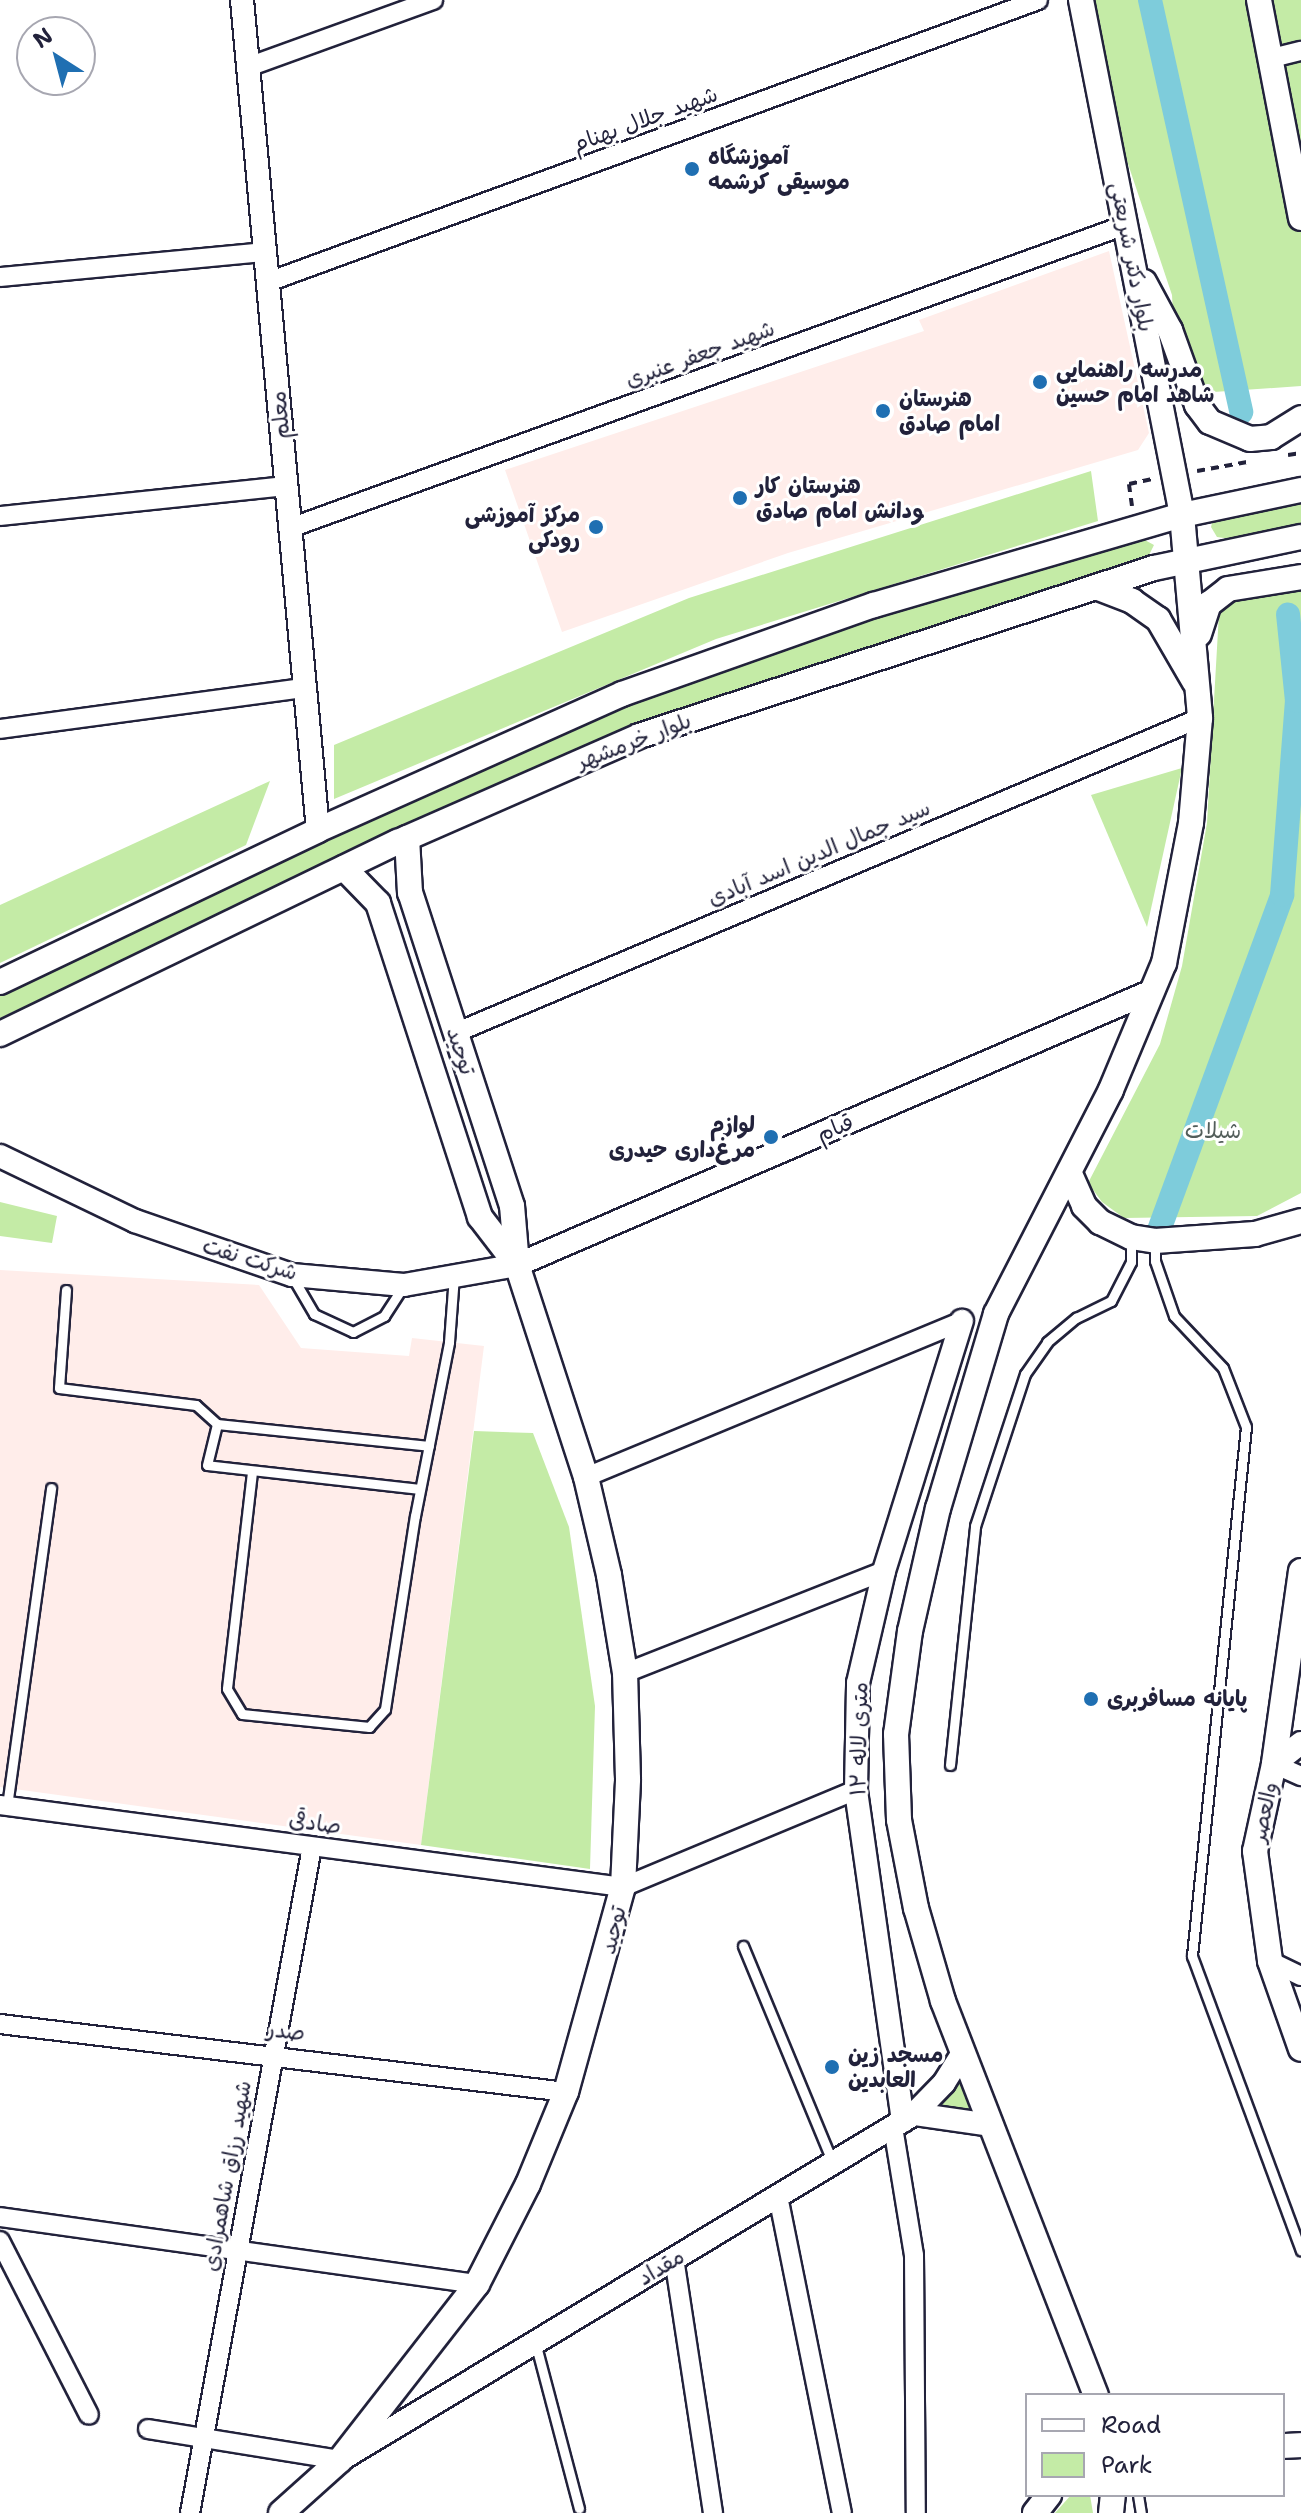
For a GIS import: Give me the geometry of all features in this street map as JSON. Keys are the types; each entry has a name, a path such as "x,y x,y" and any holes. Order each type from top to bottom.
{"main road":[{"name":"بلوار دکتر شریعتی","path":"1081,0 1182,515 1200,718 1181,882 1152,991 1070,1174 996,1314 938,1508 910,1631 896,1734 899,1820 916,1908 963,2052 1095,2393"},
{"path":"1259,0 1301,218"},
{"path":"1132,259 1170,330 1197,405 1210,422 1250,439 1271,437 1301,418"},
{"name":"بلوار خرمشهر","path":"0,982 318,830 622,694 874,605 1182,515 1301,490"},
{"name":"بلوار خرمشهر","path":"0,1034 407,838 639,736 1096,587 1187,560 1301,537"},
{"path":"1195,644 1209,604 1228,589 1301,577"},
{"path":"1096,587 1132,601 1158,619 1198,686"},
{"name":"توحید","path":"281,2513 340,2460 477,2284 528,2184 566,2092 623,1887 628,1779 625,1673 586,1477 517,1265 512,1206 410,893 407,838"},
{"name":"توحید","path":"344,868 378,903 480,1217 517,1265"},
{"path":"378,903 398,890 410,893"},
{"path":"1070,1174 1084,1206 1100,1222 1131,1237 1155,1241 1255,1234 1301,1221"},
{"name":"والعصر","path":"1301,1571 1274,1764 1255,1851 1270,1961 1301,2049"},
{"path":"1035,2513 1047,2497"}],"street":[{"name":"معلم","path":"242,0 318,830"},
{"path":"248,67 433,0"},
{"name":"شهید جلال بهنام","path":"268,282 1038,0"},
{"path":"1272,58 1301,51"},
{"name":"شهید جعفر عنبری","path":"290,528 1125,225"},
{"path":"0,277 265,252"},
{"path":"0,516 286,486"},
{"path":"0,729 305,688"},
{"name":"سید جمال الدین اسد آبادی","path":"455,1033 1200,718"},
{"name":"قیام","path":"517,1265 1152,991"},
{"name":"شرکت نفت","path":"0,1156 135,1221 292,1275 404,1285 517,1265"},
{"path":"586,1477 962,1321"},
{"name":"۱۲ متری لاله","path":"903,2121 856,1790 858,1683 884,1571 962,1321"},
{"path":"625,1673 884,1571"},
{"path":"1301,1743 1274,1764 1301,1776"},
{"path":"623,1887 856,1790"},
{"name":"صادقی","path":"4,1806 623,1887"},
{"name":"شهید رزاق شاهمرادی","path":"190,2513 312,1847"},
{"path":"1270,1961 1301,1976"},
{"name":"صدر","path":"0,2024 274,2054 566,2092"},
{"name":"مقداد","path":"340,2460 903,2121 944,2083 963,2052"},
{"path":"916,2513 914,2255 903,2121 991,2125"},
{"path":"778,2196 842,2513"},
{"path":"0,2217 477,2284"},
{"path":"0,2241 89,2415"},
{"path":"674,2258 713,2513"},
{"path":"148,2429 340,2460"}],"lane":[{"path":"950,1765 975,1526 1025,1374 1057,1334 1111,1301 1131,1262 1131,1237"},
{"path":"1155,1241 1155,1261 1174,1316 1223,1368 1246,1427 1192,1956 1301,2250"},
{"path":"292,1275 314,1314 353,1332 384,1316 404,1285"},
{"path":"252,1472 227,1689 242,1714 369,1727 385,1709 420,1489 449,1342 454,1276"},
{"path":"66,1290 59,1388 196,1405 217,1424 429,1446"},
{"path":"217,1424 207,1465 420,1489"},
{"path":"4,1806 51,1488"},
{"path":"743,1946 833,2163"},
{"path":"535,2342 579,2508"}],"shaded area":[{"path":"1109,251 1149,433 1138,450 788,553 562,632 505,470 924,331 919,320"},
{"path":"0,1270 259,1285 301,1348 409,1356 412,1338 484,1346 421,1845 0,1787"}],"green space":[{"path":"1073,0 1301,0 1301,386 1199,393 1173,313 1172,295"},
{"path":"1091,471 1098,521 716,639 334,799 334,745 689,598"},
{"path":"1301,498 1301,524 1231,539 1217,537 1211,527 1213,519"},
{"path":"1143,539 1154,545 1148,557 398,832 0,1018 0,995 322,838 628,702 877,616"},
{"name":"شیلات","path":"1301,586 1301,1193 1257,1216 1124,1218 1102,1202 1088,1183 1160,1044 1182,966 1207,823 1219,613 1235,597"},
{"path":"1182,768 1147,927 1091,795"},
{"path":"270,781 246,845 0,963 0,905"},
{"path":"0,1202 57,1216 52,1243 0,1236"},
{"path":"474,1431 533,1433 569,1527 595,1706 590,1869 421,1845"},
{"path":"960,2067 981,2115 926,2111"},
{"path":"1069,2497 1090,2497 1093,2513 1055,2513"}],"waterway":[{"path":"1150,0 1241,412"},
{"path":"1155,1241 1282,895 1297,701 1288,614"}],"place":[{"name":"آموزشگاه موسیقی کرشمه","path":"692,169"},
{"name":"مدرسه راهنمایی شاهد امام حسین","path":"1040,382"},
{"name":"هنرستان امام صادق","path":"883,411"},
{"name":"هنرستان کار ودانش امام صادق","path":"740,498"},
{"name":"مرکز آموزشی رودکی","path":"596,527"},
{"name":"لوازم مرغ‌داری حیدری","path":"771,1137"},
{"name":"پایانه مسافربری","path":"1091,1699"},
{"name":"مسجد زین العابدین","path":"832,2067"}]}
